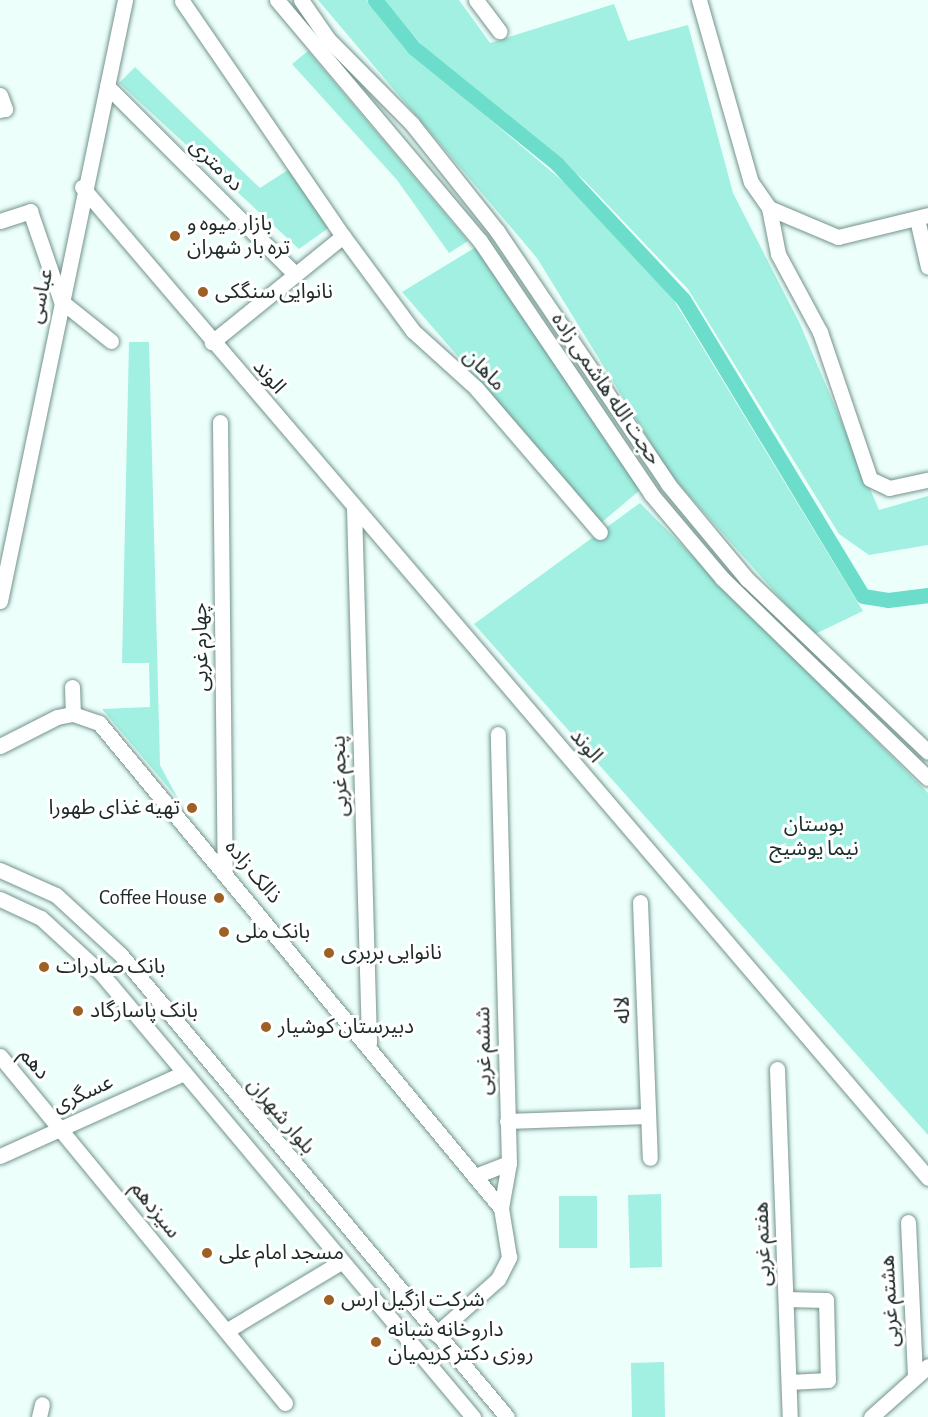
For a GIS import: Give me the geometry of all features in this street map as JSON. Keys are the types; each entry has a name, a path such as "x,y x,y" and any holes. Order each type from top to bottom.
{"street":[{"name":"عباسی","path":"0,601 82,187 125,0"},
{"name":"حجت الله هاشمی زاده","path":"277,0 480,241 651,494 714,570 928,778"},
{"path":"301,0 328,39 412,124 497,231 668,484 740,571 928,752"},
{"path":"476,0 499,31"},
{"path":"699,0 751,182 769,208 778,254 820,332 870,479 889,488 928,480"},
{"name":"ماهان","path":"182,2 342,236 413,331 476,388 600,532"},
{"name":"ده متری","path":"107,86 295,274"},
{"path":"0,95 5,108 0,110"},
{"name":"الوند","path":"82,187 928,1178"},
{"path":"769,208 838,237 922,217 928,267"},
{"path":"0,220 30,211 61,301 111,341"},
{"path":"212,342 342,236"},
{"name":"چهارم غربی","path":"220,422 225,872"},
{"name":"پنجم غربی","path":"354,508 369,1043"},
{"path":"4,741 73,714 72,687"},
{"name":"ذالک زاده","path":"73,714 99,723 369,1043 501,1208"},
{"name":"ششم غربی","path":"436,1334 505,1269 509,1245 501,1208 509,1163 498,734"},
{"name":"بلوار شهران","path":"0,870 56,895 120,954 507,1417"},
{"path":"0,899 41,918 69,940 473,1417"},
{"name":"لاله","path":"640,902 650,1158"},
{"name":"دهم","path":"0,1056 60,1126"},
{"name":"هفتم غربی","path":"777,1069 790,1417"},
{"name":"عسگری","path":"0,1156 60,1126 184,1073"},
{"path":"507,1121 648,1116"},
{"name":"سیزدهم","path":"60,1126 285,1403"},
{"path":"476,1176 509,1163"},
{"name":"هشتم غربی","path":"908,1222 915,1377"},
{"path":"226,1331 341,1262"},
{"path":"786,1299 826,1300 828,1380 789,1382"},
{"path":"871,1417 928,1366"}],"green space":[{"path":"318,0 367,0 422,62 572,189 673,299 863,611 813,635 670,474 537,258"},
{"path":"384,0 459,0 490,43 614,4 628,41 688,25 733,193 800,324 879,510 928,496 928,545 869,555 839,534 688,289 584,180 426,50"},
{"path":"308,51 468,241 449,253 397,180 292,64"},
{"path":"135,67 260,188 294,166 334,224 299,249 119,83"},
{"path":"476,247 640,490 602,522 402,292"},
{"path":"129,342 149,342 160,765 178,799 102,709 150,707 149,663 122,663"},
{"name":"بوستان نیما یوشیج","path":"640,503 928,793 928,1135 474,624"},
{"path":"661,1194 662,1267 630,1268 628,1195"},
{"path":"559,1196 597,1196 597,1248 559,1248"},
{"path":"664,1362 665,1417 632,1417 631,1363"}],"waterway":[{"path":"375,0 414,48 557,164 683,299 863,596 888,600 928,595"}],"place":[{"name":"بازار میوه و تره بار شهران","path":"175,236"},
{"name":"نانوایی سنگکی","path":"203,292"},
{"name":"تهیه غذای طهورا","path":"192,808"},
{"name":"Coffee House","path":"219,898"},
{"name":"بانک ملی","path":"224,932"},
{"name":"نانوایی بربری","path":"329,953"},
{"name":"بانک صادرات","path":"44,967"},
{"name":"بانک پاسارگاد","path":"78,1011"},
{"name":"دبیرستان کوشیار","path":"266,1027"},
{"name":"مسجد امام علی","path":"207,1253"},
{"name":"شرکت ازگیل ارس","path":"329,1300"},
{"name":"داروخانه شبانه روزی دکتر کریمیان","path":"376,1342"}]}
